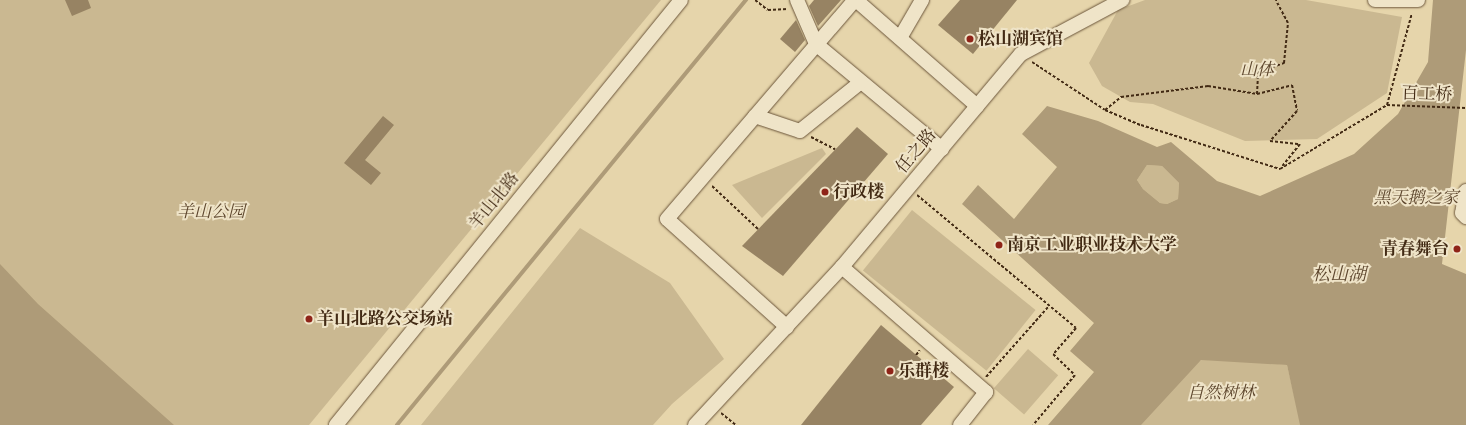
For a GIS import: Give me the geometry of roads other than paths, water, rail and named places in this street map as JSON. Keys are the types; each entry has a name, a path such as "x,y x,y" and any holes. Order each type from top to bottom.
{"street":[{"name":"羊山北路","path":"336,425 681,0"},
{"path":"787,327 667,219 816,44 855,0 977,106"},
{"path":"900,38 922,0"},
{"name":"任之路","path":"695,425 842,267 1021,54 1122,0"},
{"path":"1381,0 1416,0"},
{"path":"799,4 816,44 942,149"},
{"path":"755,116 800,131 861,82"},
{"path":"1466,191 1462,213 1466,217"},
{"path":"842,267 986,392 959,425"}],"water":[{"name":"松山湖","path":"1433,0 1466,0 1466,50 1442,264 1466,274 1466,425 1300,425 1287,365 1201,360 1141,425 1048,425 1094,372 1070,351 1094,323 962,204 978,185 1014,219 1057,167 1022,134 1047,106 1098,121 1157,147 1171,142 1217,181 1260,196 1354,154 1398,114 1428,62","holes":["1147,165 1162,166 1179,183 1178,199 1167,204 1160,203 1143,189 1137,180"]},
{"path":"0,264 38,304 174,425 0,425"}],"waterway":[{"path":"397,425 746,0"}],"place":[{"name":"松山湖宾馆","path":"970,39"},
{"name":"行政楼","path":"825,192"},
{"name":"南京工业职业技术大学","path":"999,245"},
{"name":"青春舞台","path":"1457,249"},
{"name":"羊山北路公交场站","path":"309,319"},
{"name":"乐群楼","path":"890,371"}],"park label":[{"name":"山体","path":"1257,70"},
{"name":"黑天鹅之家","path":"1416,198"},
{"name":"羊山公园","path":"211,212"},
{"name":"自然树林","path":"1221,393"}]}
